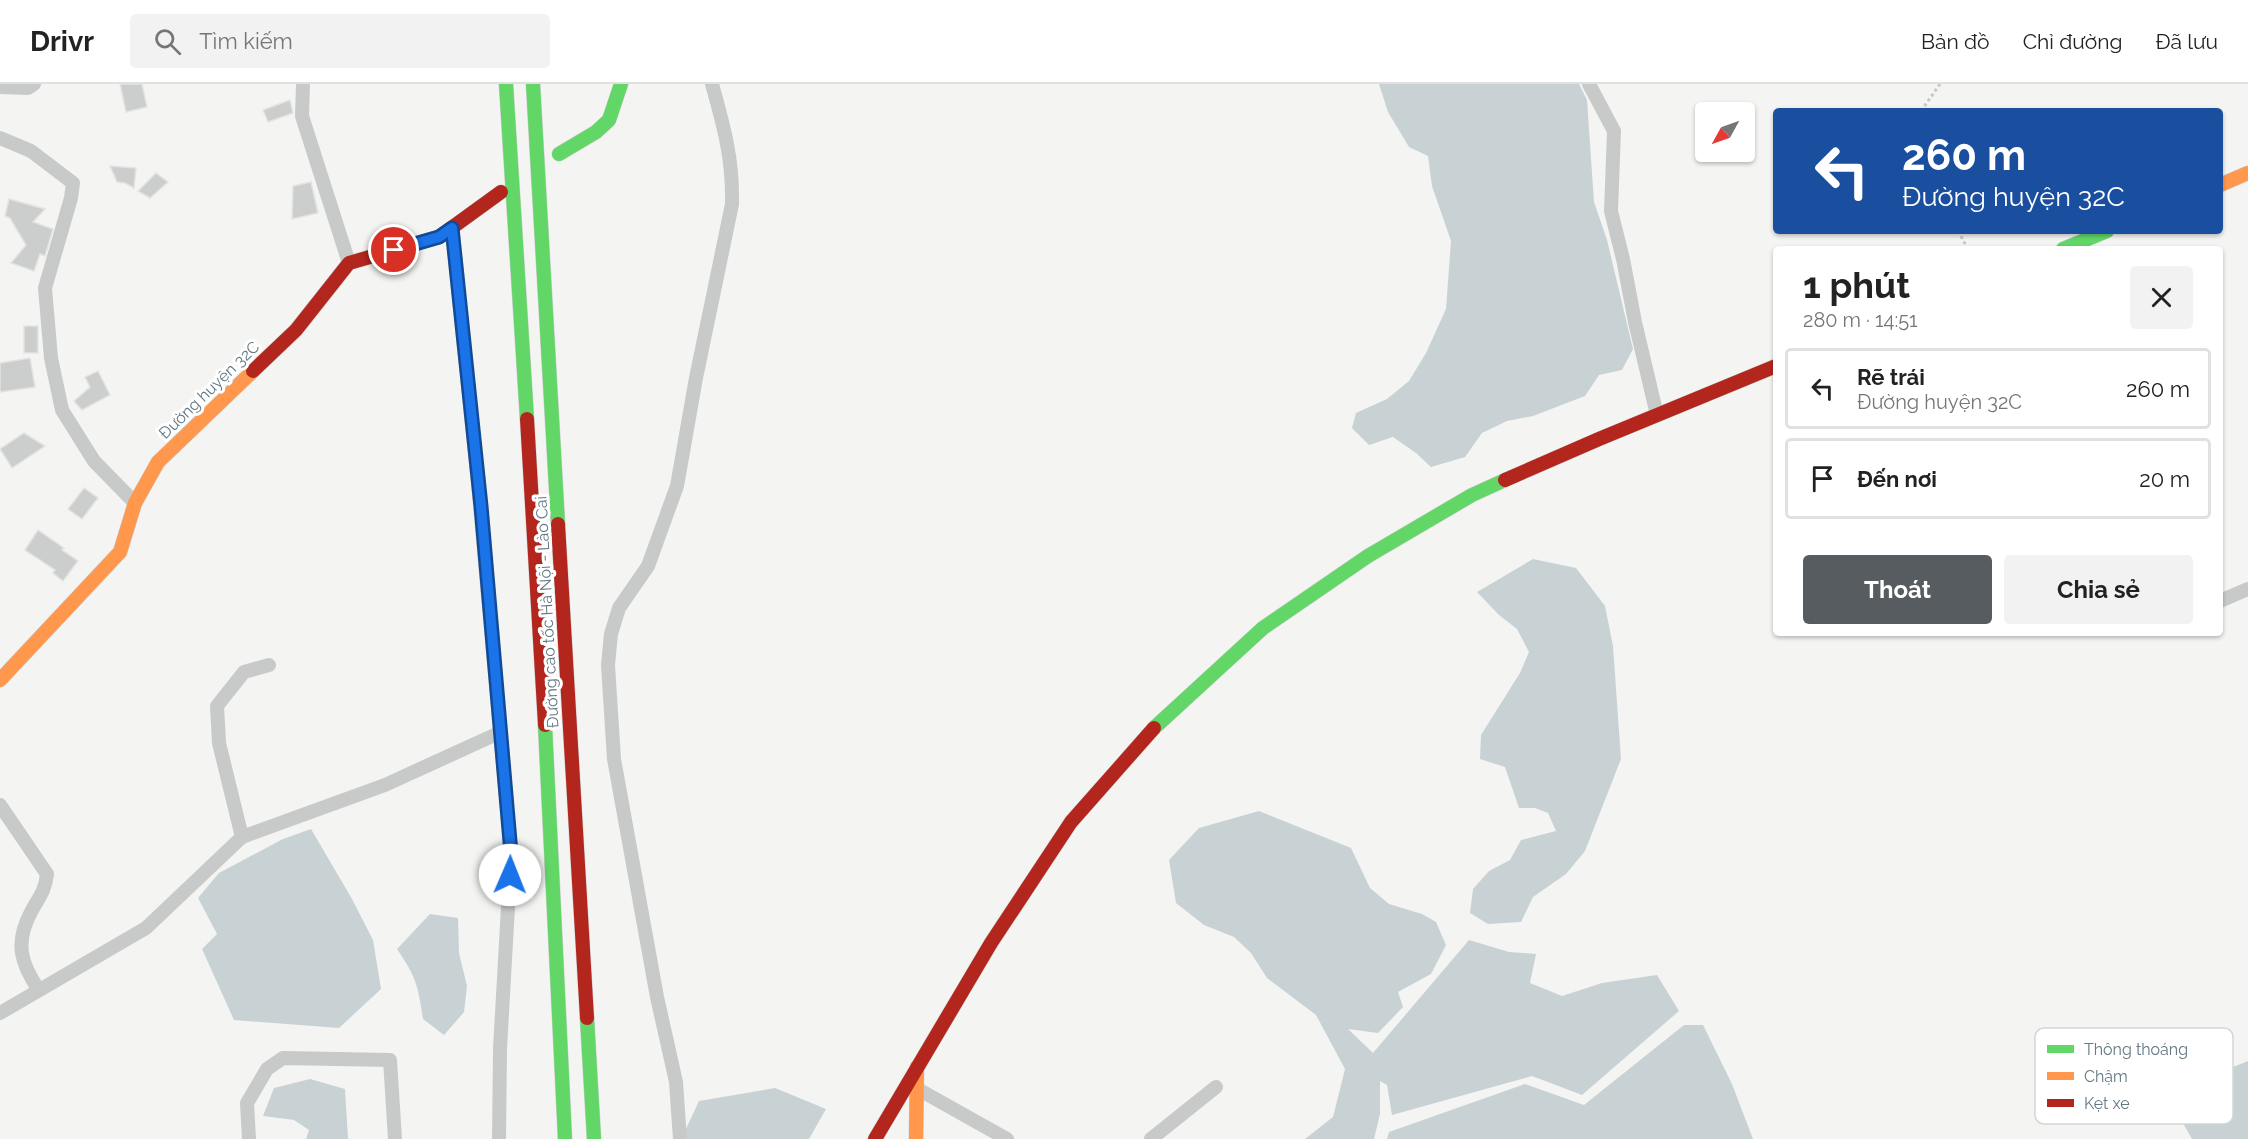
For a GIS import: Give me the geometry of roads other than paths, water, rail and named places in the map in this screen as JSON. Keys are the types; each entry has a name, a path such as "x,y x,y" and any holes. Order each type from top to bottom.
{"main road":[{"name":"Đường cao tốc Hà Nội - Lào Cai","path":"506,84 542,636 565,1139"},
{"name":"Đường cao tốc Hà Nội - Lào Cai","path":"533,84 594,1139"},
{"path":"559,154 596,132 609,120 621,84"},
{"path":"2223,184 2248,173"},
{"path":"349,263 439,237 501,192"},
{"path":"2070,246 2100,234"},
{"name":"Đường huyện 32C","path":"0,680 120,552 135,503 158,462 296,330 349,263"},
{"path":"875,1139 991,943 1071,822 1149,732 1263,628 1368,556 1472,495 1773,367"},
{"path":"916,1139 917,1067"}],"street":[{"path":"0,87 28,88 34,84"},
{"path":"303,84 302,116 349,263"},
{"path":"680,1139 676,1082 657,997 614,759 608,665 611,634 619,608 648,566 677,486 696,378 732,204 728,141 712,84"},
{"path":"1589,84 1614,131 1611,211 1657,415"},
{"path":"0,138 31,151 73,183 71,198 45,288 51,358 62,410 94,461 135,503"},
{"path":"452,228 511,853 500,1050 499,1139"},
{"path":"2223,601 2248,589"},
{"path":"242,837 219,744 217,706 244,672 269,664"},
{"path":"0,1013 146,928 242,837 385,785 501,732"},
{"path":"0,805 47,874 45,890 31,913 19,945 29,976 39,990"},
{"path":"249,1139 247,1103 267,1069 283,1058 390,1060 395,1139"},
{"path":"1151,1139 1216,1087"},
{"path":"916,1088 1007,1139"}]}
